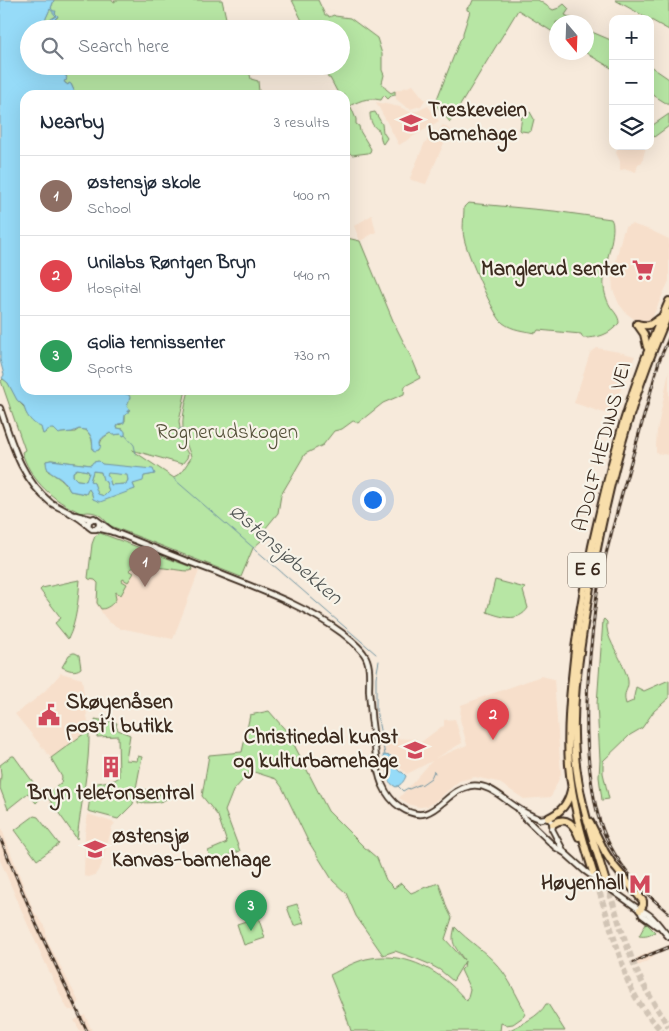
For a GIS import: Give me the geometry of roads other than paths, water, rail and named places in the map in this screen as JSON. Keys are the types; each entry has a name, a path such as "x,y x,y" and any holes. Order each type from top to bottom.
{"highway":[{"name":"ADOLF HEDINS VEI","path":"593,872 580,830 571,786 568,752 568,714 574,655 582,596 613,458 631,397 648,349 669,301"},
{"name":"ADOLF HEDINS VEI","path":"606,882 584,812 578,781 574,752 574,714 577,683 590,588 616,466 641,382 669,313"},
{"path":"648,349 643,331 636,324 650,325 662,317"},
{"path":"623,440 626,448"},
{"path":"616,466 623,461"},
{"name":"E 6","path":"551,824 556,814 563,808 570,794 571,786"},
{"name":"E 6","path":"584,812 614,866 643,902 640,910"},
{"name":"E 6","path":"551,824 561,820 567,821 572,825 578,834 590,864"}],"main road":[{"path":"0,408 26,476 51,502 74,515 92,529 97,528 114,532 298,606 328,622 359,647 366,656 368,667 377,765 388,796 399,807 414,814 427,813 466,787 482,787 494,791 518,809 540,819 544,817 551,824 565,853"},
{"path":"74,515 91,519 96,518 114,532"},
{"path":"88,525 91,519"},
{"path":"97,528 99,522"},
{"path":"518,809 555,847 565,853 585,871 649,915 669,937"},
{"path":"537,829 536,824 540,819"},
{"path":"542,833 548,833 551,824"}],"water":[{"path":"0,0 54,0 51,8 53,11 56,11 55,13 58,16 56,20 50,20 56,16 50,9 45,20 20,20 20,75 64,75 67,77 67,80 64,81 65,83 71,84 74,90 20,90 20,395 129,395 127,407 131,410 128,410 128,413 125,415 124,423 118,424 117,427 124,430 125,435 113,435 110,433 104,436 100,442 100,448 96,451 93,450 91,437 86,430 79,429 59,434 54,429 51,429 43,434 41,427 30,418 8,383 2,378 4,375 0,360"},
{"path":"46,461 91,465 93,462 99,461 102,464 153,469 155,474 144,476 143,481 133,484 135,489 100,502 93,499 89,489 86,494 70,491 63,481 49,471","holes":["77,469 88,471 86,481 77,480 73,476 73,472","93,471 101,472 109,491 104,496 98,494 94,483 90,481","108,473 127,475 128,480 126,484 111,485"]},
{"path":"383,755 391,756 394,762 393,765 406,776 400,785 396,787 389,780"}],"waterway":[{"path":"177,431 182,428"},
{"name":"Østensjøbekken","path":"125,435 134,445 136,454"},
{"name":"Østensjøbekken","path":"174,479 376,654"},
{"name":"Østensjøbekken","path":"379,661 376,677 376,710 385,755"},
{"name":"Østensjøbekken","path":"398,786 403,791 421,785 431,778 434,771 435,773"}],"tunnel":[{"path":"594,875 630,986 642,1007 662,1031"},
{"path":"607,884 639,976 669,1027"}],"railway":[{"path":"669,338 659,361 617,511 598,588 587,704 588,755 592,788 597,812 605,835 610,846 632,878 669,913"},
{"path":"0,838 37,926 87,1031"},
{"path":"634,962 669,947"}],"place":[{"name":"Treskeveien barnehage","path":"411,123"},
{"name":"Manglerud senter","path":"643,270"},
{"name":"Østensjø skole","path":"145,587"},
{"name":"Skøyenåsen post i butikk","path":"49,715"},
{"name":"Unilabs Røntgen Bryn","path":"493,740"},
{"name":"Christinedal kunst og kulturbarnehage","path":"415,750"},
{"name":"Bryn telefonsentral","path":"111,767"},
{"name":"Østensjø Kanvas-barnehage","path":"95,849"},
{"name":"Høyenhall","path":"640,884"},
{"name":"Golia tennissenter","path":"251,931"}],"park label":[{"name":"Rognerudskogen","path":"227,433"}]}
